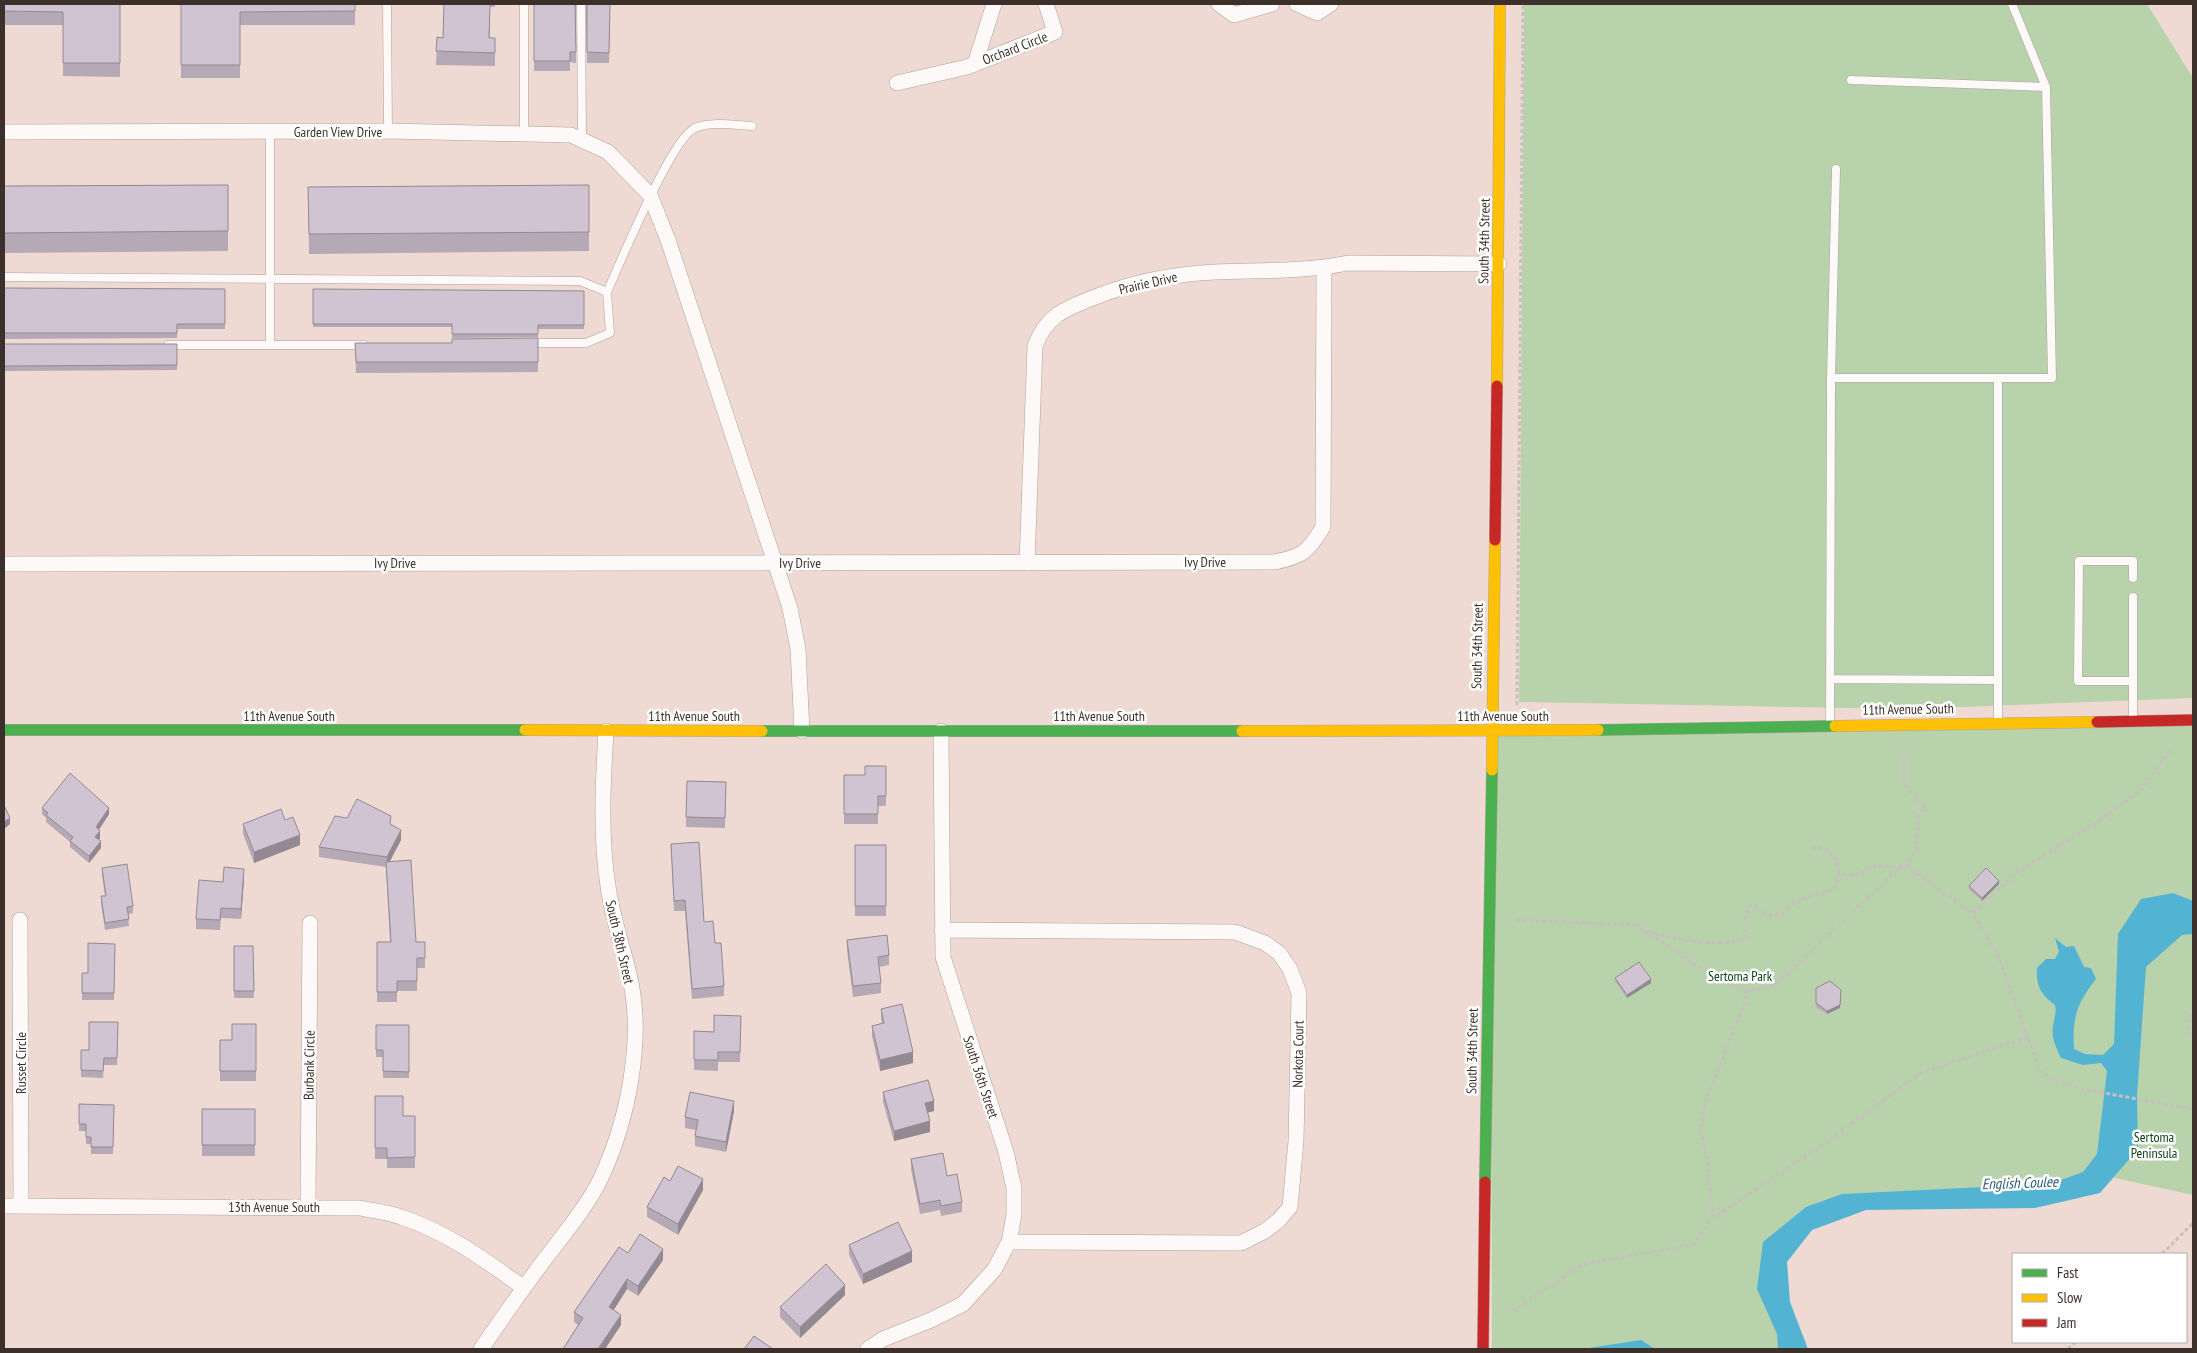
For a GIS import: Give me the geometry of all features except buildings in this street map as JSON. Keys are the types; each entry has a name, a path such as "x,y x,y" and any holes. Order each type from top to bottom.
{"street":[{"name":"Orchard Circle","path":"975,64 994,4"},
{"name":"Orchard Circle","path":"897,84 975,64 1055,32 1046,4"},
{"path":"1219,4 1234,15 1272,4"},
{"path":"1296,4 1317,13 1331,4"},
{"name":"South 34th Street","path":"1483,1349 1490,732 1499,264 1500,4"},
{"name":"Garden View Drive","path":"4,132 388,131 571,135 608,152 650,195"},
{"path":"650,195 668,240 790,608 798,648 802,731"},
{"name":"Prairie Drive","path":"1027,563 1035,346 1041,330 1052,317 1104,293 1174,276 1213,272 1324,268 1348,263 1499,264"},
{"name":"Ivy Drive","path":"4,564 1274,562 1297,558 1314,543 1323,527 1324,268"},
{"name":"11th Avenue South","path":"4,730 1490,732 2193,720"},
{"name":"South 38th Street","path":"481,1349 574,1221 600,1181 616,1141 628,1100 634,1049 634,1012 630,975 614,919 607,884 604,835 606,731"},
{"name":"South 36th Street","path":"868,1349 883,1339 932,1320 963,1304 994,1270 1009,1242 1014,1215 1014,1188 1006,1152 942,957 941,731"},
{"name":"Russet Circle","path":"20,920 21,1206"},
{"name":"Burbank Circle","path":"308,1207 310,923"},
{"name":"Norkota Court","path":"942,930 1235,932 1265,943 1279,953 1290,969 1299,992 1296,1141 1293,1180 1290,1207 1279,1220 1265,1231 1241,1243 1009,1242"},
{"name":"13th Avenue South","path":"4,1206 360,1208 399,1216 424,1225 471,1250 524,1288"}],"lane":[{"path":"387,4 388,131"},
{"path":"524,4 524,134"},
{"path":"581,4 582,140"},
{"path":"1831,378 2052,378 2046,87 2012,4"},
{"path":"1851,80 2046,87"},
{"path":"517,343 586,343 610,333 606,292 650,195 683,136 694,128 706,125 752,126"},
{"path":"270,132 270,345"},
{"path":"1830,726 1831,378 1836,169"},
{"path":"4,277 580,281 606,292"},
{"path":"161,345 368,344"},
{"path":"1998,378 1998,723"},
{"path":"2133,578 2133,561 2080,561 2078,681 2133,681"},
{"path":"2133,597 2133,721"},
{"path":"1830,679 1998,680"}],"path":[{"path":"1517,705 1523,4"},
{"path":"1516,920 1636,925 1694,964 1746,991 1770,987 1788,974 1893,873 1906,866 1916,850 1919,814 1925,808 1904,785 1903,724"},
{"path":"1973,913 2019,871 2094,824 2142,790 2172,748"},
{"path":"1642,929 1664,937 1701,942 1738,942 1745,937 1744,922 1749,906 1755,904 1767,916 1783,913 1800,900 1834,889 1839,874 1837,860 1825,848 1812,848"},
{"path":"1839,874 1857,875 1873,866 1906,866 1973,913 1998,956 2040,1070 2050,1079 2104,1093 2193,1109"},
{"path":"1713,1218 1708,1167 1701,1130 1706,1100 1746,1000 1746,991"},
{"path":"2193,1014 2190,1016 2190,1030 2193,1038"},
{"path":"1513,1311 1581,1265 1694,1244 1713,1218 1821,1146 1919,1074 2028,1037"},
{"path":"2163,1253 2193,1223"}],"green space":[{"path":"1524,4 2147,4 2193,78 2193,698 1911,709 1519,702"},
{"name":"Sertoma Park","path":"2193,720 2193,1195 2110,1177 2097,1181 1862,1197 1778,1248 1789,1349 1492,1349 1490,732"}],"water":[{"path":"2173,893 2193,901 2193,934 2182,935 2146,967 2137,1096 2138,1149 2100,1193 2035,1208 1866,1210 1812,1230 1787,1262 1790,1302 1808,1349 1778,1349 1777,1334 1757,1289 1763,1242 1806,1207 1842,1194 2005,1186 2061,1180 2083,1172 2097,1154 2107,1071 2101,1063 2083,1065 2061,1058 2053,1035 2056,1013 2055,1005 2042,993 2038,985 2037,968 2046,959 2055,959 2059,952 2055,938 2066,947 2074,946 2084,967 2091,968 2096,979 2084,996 2077,1011 2074,1028 2074,1049 2085,1054 2103,1055 2114,1044 2118,934 2141,899"},
{"path":"1641,1340 1655,1349 1584,1349 1589,1348"}],"traffic: fast":[{"path":"1598,730 1835,726"},
{"path":"4,730 525,730"},
{"path":"762,731 1242,731"},
{"path":"1485,1182 1492,770"}],"traffic: slow":[{"path":"1497,386 1500,4"},
{"path":"1492,770 1495,540"},
{"path":"1835,726 2097,722"},
{"path":"525,730 762,731"},
{"path":"1242,731 1598,730"}],"traffic: jam":[{"path":"1495,540 1497,386"},
{"path":"2097,722 2193,720"},
{"path":"1483,1349 1485,1182"}],"park label":[{"name":"Sertoma Peninsula","path":"2154,1146"}],"water label":[{"name":"English Coulee","path":"2020,1183"}]}
